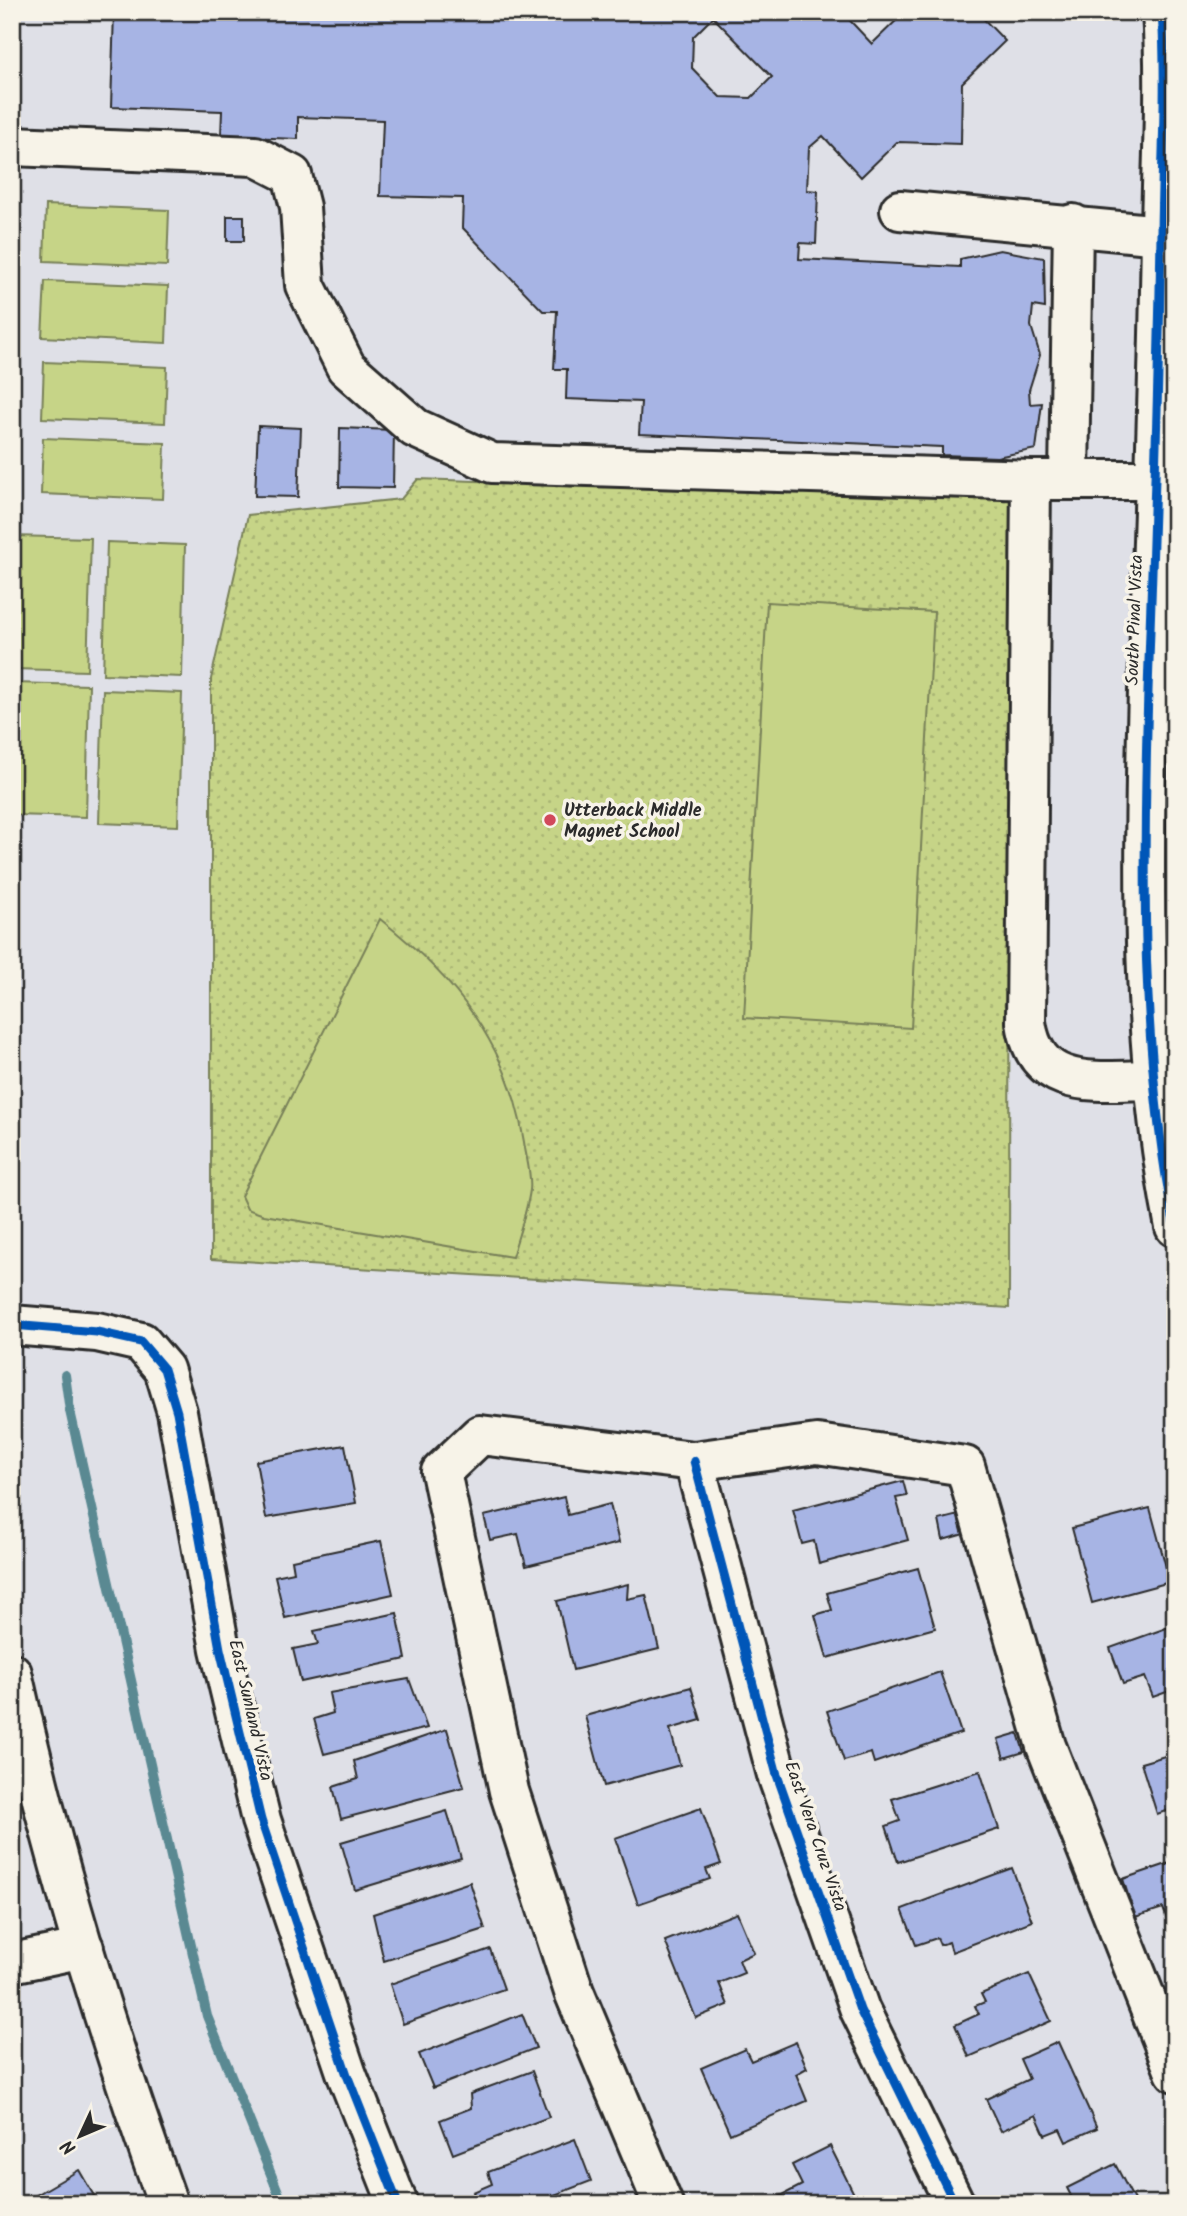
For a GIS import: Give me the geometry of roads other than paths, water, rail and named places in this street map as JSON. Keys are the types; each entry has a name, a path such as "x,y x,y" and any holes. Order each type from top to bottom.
{"street":[{"name":"South Pinal Vista","path":"1162,12 1165,56 1154,480 1159,876 1155,1080 1165,1180 1175,1227"},
{"path":"12,146 255,156 292,175 300,207 305,285 346,367 415,428 492,463 1031,480 1154,480"},
{"path":"900,210 1073,224 1161,235"},
{"path":"1069,478 1073,224"},
{"path":"1031,480 1026,1008 1029,1042 1041,1062 1058,1074 1076,1080 1155,1080"},
{"name":"East Sunland Vista","path":"12,1325 97,1332 141,1342 164,1369 177,1412 220,1649 261,1820 347,2075 398,2204"},
{"path":"663,2204 574,1992 509,1791 441,1472 480,1435 694,1461 817,1444 965,1466 1046,1746 1175,2072"},
{"name":"East Vera Cruz Vista","path":"694,1461 781,1788 860,2010 955,2204"},
{"path":"12,1674 36,1781 84,1948 168,2204"},
{"path":"12,1963 84,1948"}],"waterway":[{"path":"65,1375 70,1411 207,2016 283,2204"}],"place":[{"name":"Utterback Middle Magnet School","path":"550,820"}]}
